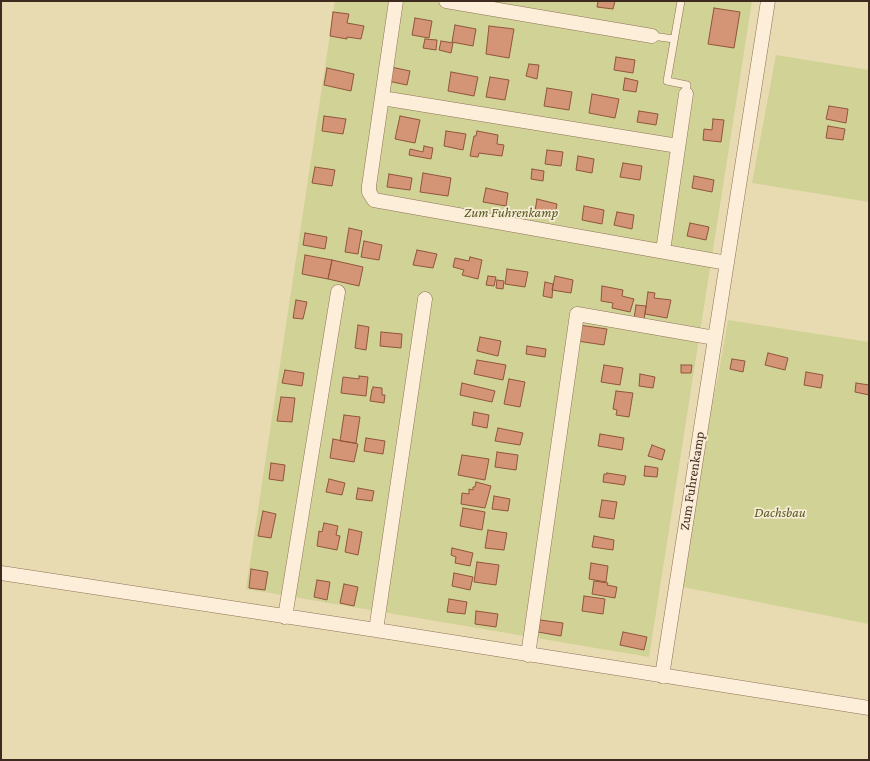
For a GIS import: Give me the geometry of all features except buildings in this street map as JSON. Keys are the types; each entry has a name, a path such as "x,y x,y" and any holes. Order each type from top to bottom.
{"street":[{"path":"396,1 369,186 374,200 727,263"},
{"path":"446,1 652,36"},
{"name":"Zum Fuhrenkamp","path":"662,676 768,1"},
{"path":"663,251 686,94"},
{"path":"382,98 678,146"},
{"path":"285,617 338,292"},
{"path":"376,630 425,299"},
{"path":"528,655 577,314 715,338"},
{"path":"1,573 376,630 869,708"}],"lane":[{"path":"681,1 667,81 687,85 686,94"},
{"path":"652,36 674,39"}],"green space":[{"path":"1,1 869,1 869,760 1,760"},
{"name":"Zum Fuhrenkamp","path":"335,1 752,1 649,657 246,589"},
{"path":"776,55 869,70 869,202 752,183"},
{"name":"Dachsbau","path":"728,320 869,342 869,624 673,585 718,377"}]}
